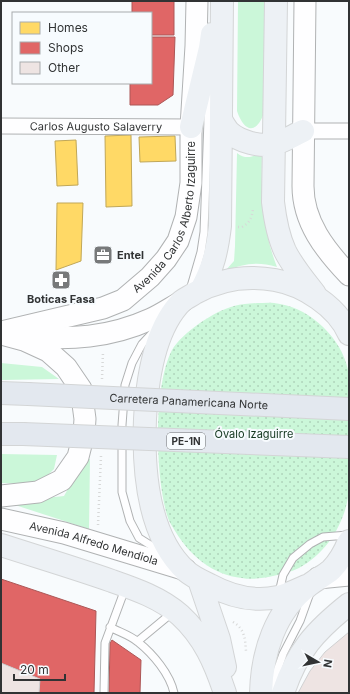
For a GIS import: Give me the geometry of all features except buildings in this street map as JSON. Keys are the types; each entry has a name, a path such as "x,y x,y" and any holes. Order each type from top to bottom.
{"highway":[{"name":"Carretera Panamericana Norte","path":"1,393 349,409"},
{"name":"PE-1N","path":"1,434 349,447"}],"main road":[{"path":"191,126 210,48 216,1"},
{"path":"222,1 220,226 218,241 210,273 168,320 156,351 146,394 145,457 151,503 159,529 165,543 188,571 219,639 224,661 226,693"},
{"path":"276,1 273,202 276,226 285,251 297,271 340,316"},
{"path":"221,119 230,133 241,140 261,144 274,144 303,132"},
{"path":"190,296 220,282 241,278 262,278 289,284 302,289 340,316"},
{"path":"261,693 263,667 269,643 277,623 286,608 327,576 346,549 349,541"},
{"path":"1,546 87,572 126,586 156,599 174,610 194,630 207,648 226,693"},
{"path":"188,571 224,593 250,598 278,597 327,576"},
{"path":"283,693 294,664 309,641 349,604"}],"street":[{"name":"Avenida Carlos Alberto Izaguirre","path":"1,333 104,308 123,300 150,277 166,259 178,241 186,217 191,183 191,126 196,46 196,1"},
{"path":"305,1 303,193 312,228 326,248 349,275"},
{"name":"Carlos Augusto Salaverry","path":"1,126 191,126"},
{"path":"303,132 349,131"},
{"path":"1,333 50,338 78,338 111,333 124,330 152,319 190,296"},
{"path":"1,333 24,340 48,352 66,367 81,389 85,419 84,433 78,457 62,480 38,492 1,496"},
{"name":"Avenida Alfredo Mendiola","path":"1,519 64,533 188,571"}],"lane":[{"path":"190,296 193,277 201,252 204,232 210,48"},
{"path":"278,597 283,575 293,558 310,544 323,537 349,535"},
{"path":"270,693 283,654 300,621 327,576"},
{"path":"104,693 105,643 126,586"},
{"path":"138,642 174,610"},
{"path":"110,628 124,633 138,642 150,653 168,678 174,693"}],"green space":[{"path":"238,1 266,1 264,113 261,120 254,128 247,127 243,123 237,111"},
{"path":"262,152 262,196 265,224 277,267 263,264 250,264 225,271 234,261 237,153 250,157"},
{"name":"Óvalo Izaguirre","path":"277,303 303,312 323,327 332,337 345,358 349,376 349,490 344,514 339,525 326,545 309,562 293,571 283,574 246,579 221,573 203,563 181,540 175,531 169,520 160,481 158,433 159,409 166,366 172,350 177,343 199,324 217,313 237,305"},
{"path":"1,363 42,367 59,379 1,380"},
{"path":"1,454 57,455 54,469 46,477 29,484 1,483"},
{"path":"90,459 89,529 15,505 17,501 64,496 84,460"}],"place":[{"name":"Entel","path":"103,255"},
{"name":"Boticas Fasa","path":"61,280"}]}
